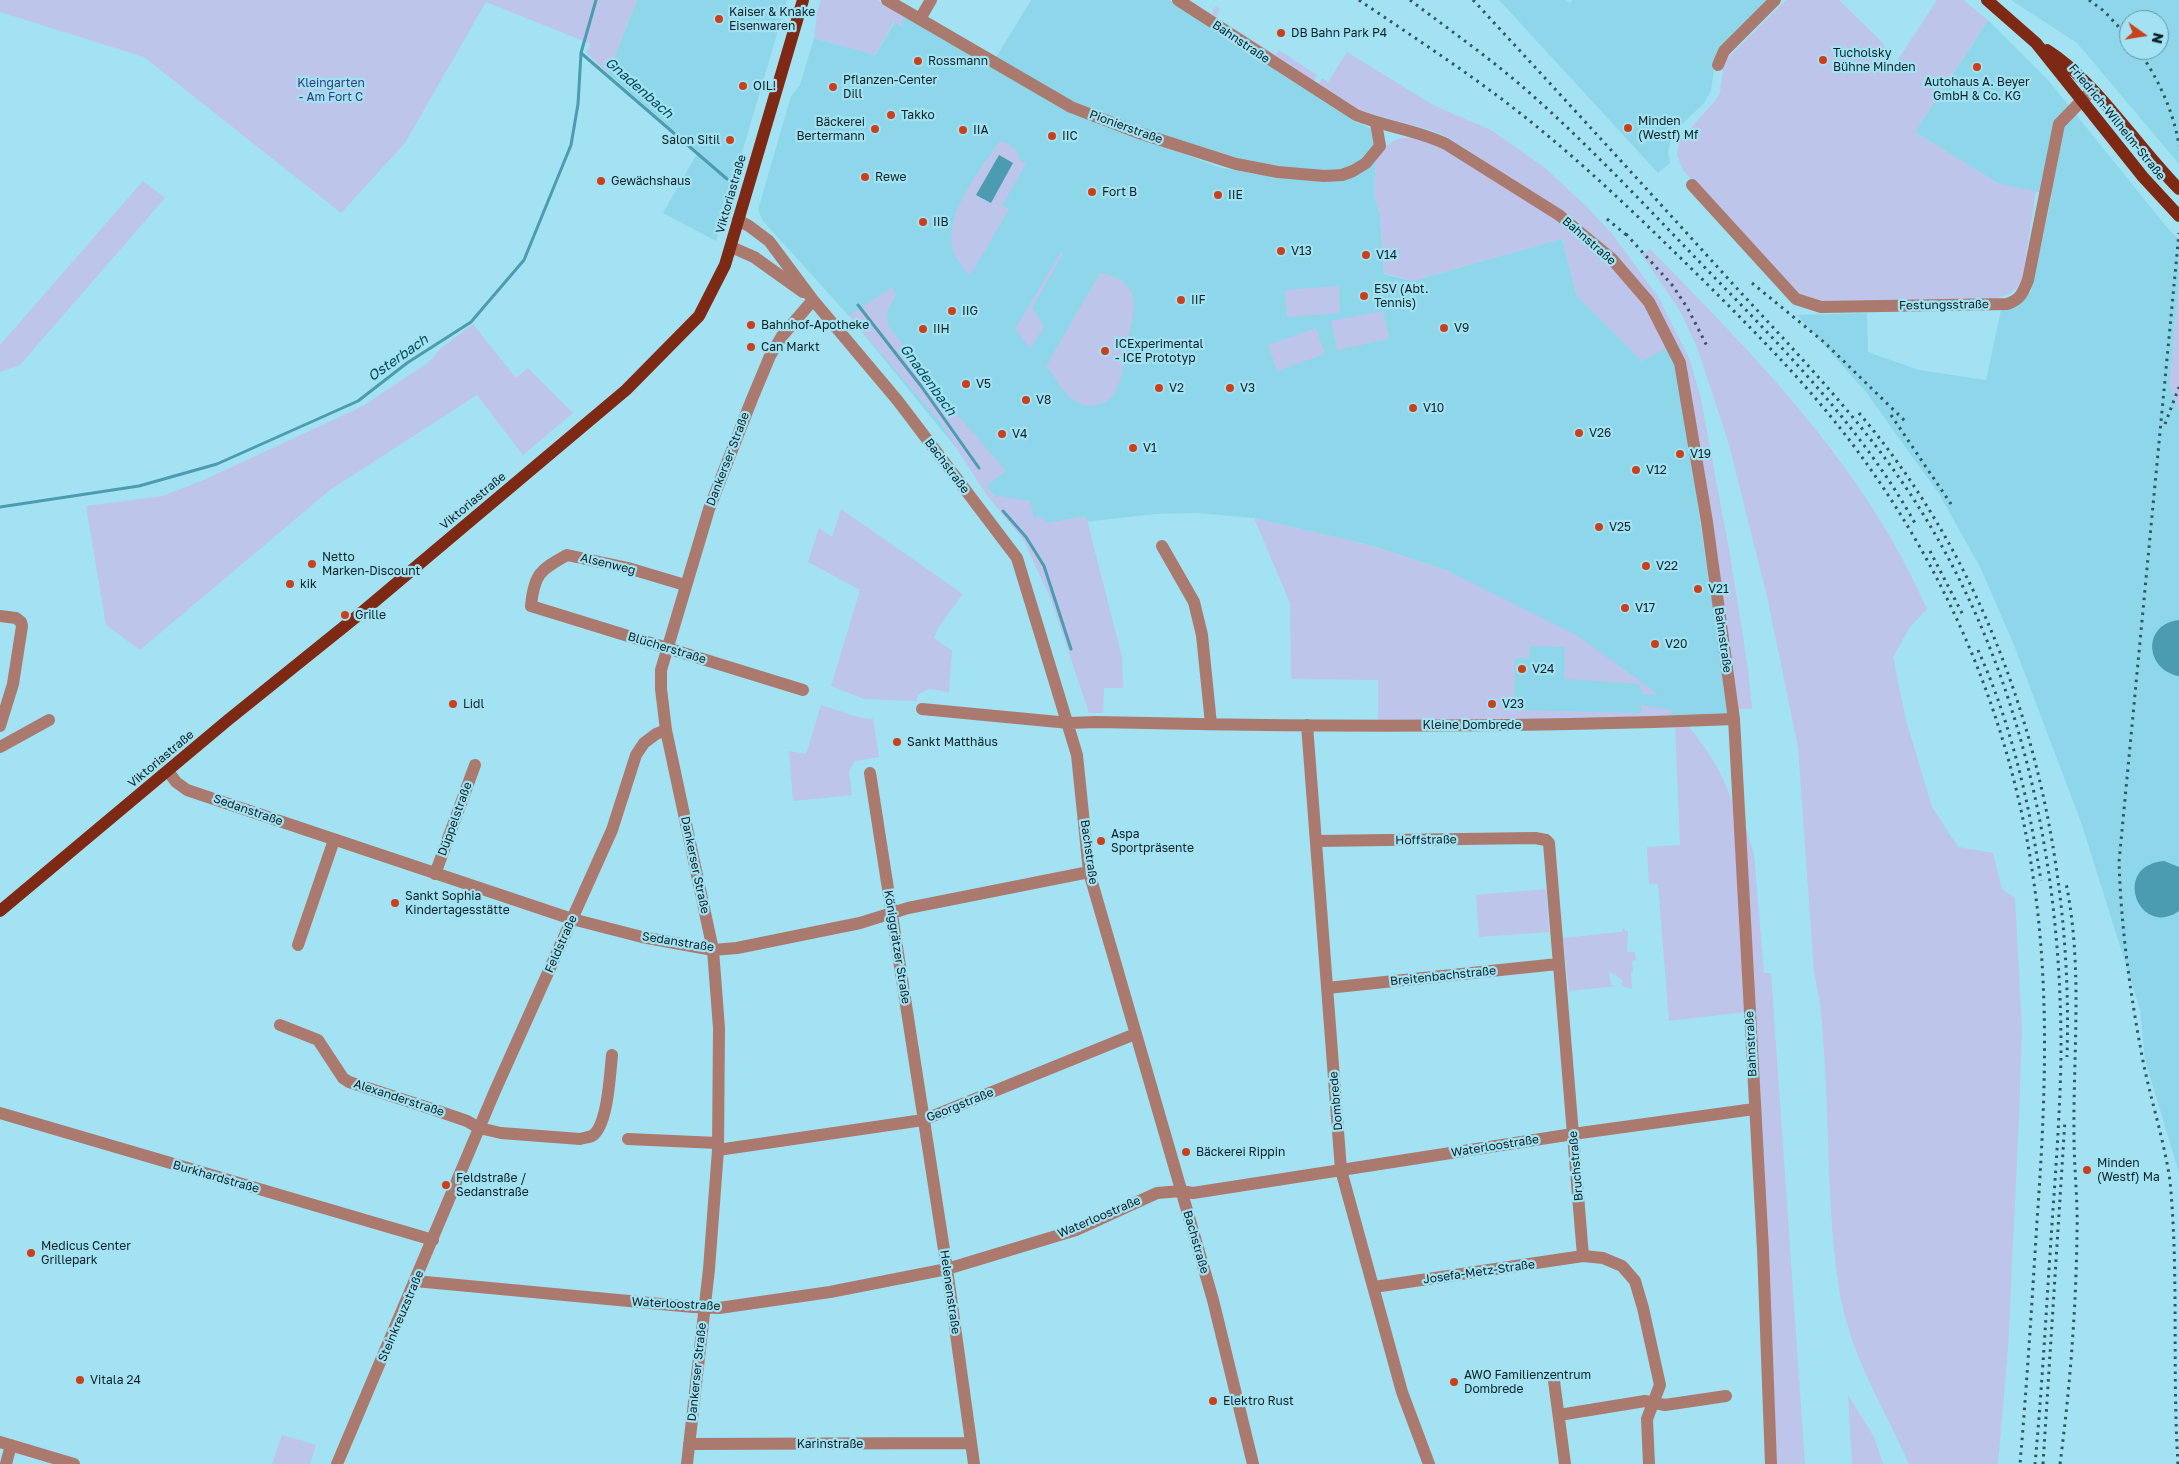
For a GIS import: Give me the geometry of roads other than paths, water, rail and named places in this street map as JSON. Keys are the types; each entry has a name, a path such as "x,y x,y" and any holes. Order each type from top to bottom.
{"main road":[{"name":"Viktoriastraße","path":"0,911 361,613 626,390 699,316 720,278 731,247 804,0"},
{"name":"Friedrich-Wilhelm-Straße","path":"1987,0 2036,43 2072,70 2092,90 2156,166 2179,189"},
{"name":"Friedrich-Wilhelm-Straße","path":"2036,43 2143,177 2179,216"},
{"path":"2143,177 2156,166"}],"street":[{"name":"Pionierstraße","path":"887,0 1071,106 1132,131 1236,164 1278,172 1324,176 1342,175 1353,171 1366,162 1380,146 1403,129"},
{"path":"920,19 931,0"},
{"name":"Bahnstraße","path":"1178,0 1356,116 1428,136 1446,144 1559,215 1611,258 1649,302 1680,363 1707,522 1734,720 1754,1109 1764,1259 1771,1464"},
{"path":"1718,65 1724,51 1775,0"},
{"name":"Festungsstraße","path":"1692,185 1796,299 1821,307 2006,304 2015,301 2023,295 2028,280 2059,124 2092,90"},
{"path":"1376,123 1380,146"},
{"name":"Bachstraße","path":"738,220 769,241 813,300 898,402 1017,558 1069,724 1077,756 1089,872 1213,1300 1253,1464"},
{"name":"Bachstraße","path":"731,247 754,257 813,300"},
{"name":"Dankerser Straße","path":"687,1464 705,1308 718,1147 719,1028 713,950 666,730 661,689 661,670 709,509 770,356 782,336 813,300"},
{"path":"1162,546 1194,602 1202,635 1211,724"},
{"name":"Alsenweg","path":"531,606 533,584 546,566 567,554 628,568 685,585"},
{"name":"Blücherstraße","path":"531,606 803,690"},
{"path":"0,616 16,618 22,622 22,626 13,684 0,726"},
{"path":"922,709 1069,724"},
{"path":"0,747 49,720"},
{"name":"Kleine Dombrede","path":"1069,724 1096,722 1307,725 1606,724 1734,720"},
{"name":"Dombrede","path":"1307,725 1341,1170 1402,1392 1429,1464"},
{"name":"Feldstraße","path":"463,1167 621,807 636,755 644,743 656,734 666,730"},
{"name":"Düppelstraße","path":"436,874 475,765"},
{"name":"Sedanstraße","path":"168,771 176,782 187,790 572,919 642,937 713,950 737,948 860,923 892,912 1089,872"},
{"name":"Königgrätzer Straße","path":"870,773 923,1120"},
{"name":"Hoffstraße","path":"1316,841 1535,838"},
{"name":"Bruchstraße","path":"1535,838 1546,840 1551,849 1558,964 1584,1256"},
{"path":"298,945 334,840"},
{"name":"Breitenbachstraße","path":"1327,988 1558,964"},
{"name":"Alexanderstraße","path":"280,1025 318,1040 343,1078 349,1082 467,1121 479,1128 501,1133 580,1138 592,1136 600,1128 603,1118 612,1055"},
{"name":"Georgstraße","path":"628,1139 718,1147 923,1120 1135,1034"},
{"name":"Waterloostraße","path":"415,1281 705,1308 830,1292 947,1270 1076,1230 1156,1193 1181,1191 1193,1193 1573,1134 1754,1109"},
{"name":"Burkhardstraße","path":"0,1113 433,1240"},
{"name":"Helenenstraße","path":"923,1120 947,1270 974,1464"},
{"name":"Steinkreuzstraße","path":"337,1464 463,1167"},
{"path":"1584,1256 1603,1258 1622,1266 1635,1281 1652,1339 1660,1385 1647,1419 1649,1464"},
{"name":"Josefa-Metz-Straße","path":"1374,1287 1584,1256"},
{"path":"1554,1381 1565,1464"},
{"path":"1559,1415 1645,1401 1665,1405 1726,1396"},
{"path":"6,1464 5,1444 74,1464"},
{"name":"Karinstraße","path":"689,1444 970,1444"}],"waterway":[{"name":"Osterbach","path":"0,507 139,486 217,464 358,401 407,363 471,322 524,260 571,145 578,104 581,53 596,0"},
{"name":"Gnadenbach","path":"581,53 727,179"},
{"name":"Gnadenbach","path":"858,305 921,386 979,468"},
{"name":"Gnadenbach","path":"1003,511 1026,537 1044,566 1071,649"}],"railway":[{"path":"1359,0 1471,77 1558,144 1641,220 1745,322 1808,389 1864,460 1926,557 1952,608 1975,661 1995,715 2011,770 2024,826 2039,925 2044,1010 2044,1094 2040,1179 2020,1464"},
{"path":"1410,0 1518,82 1603,162 1649,209 1771,336 1824,396 1874,458 1916,525"},
{"path":"1473,0 1808,366 1857,423 1902,482 1923,514 1958,576 1987,640 2011,707 2030,775 2044,844 2054,914 2059,985 2061,1056 2058,1125 2035,1464"},
{"path":"2089,0 2104,11 2119,27"},
{"path":"2144,60 2169,108 2179,146"},
{"path":"1607,219 1630,238"},
{"path":"2178,1464 2175,1393 2173,1216 2170,1181 2145,1072 2134,1008 2124,935 2119,862 2179,233"},
{"path":"1626,234 1673,286 1688,309 1708,348"},
{"path":"1752,283 1824,342 1905,421"},
{"path":"2165,424 2179,387"},
{"path":"1859,413 1911,482 1956,556 1993,634 2022,715 2044,799 2059,884 2066,971 2067,1057"},
{"path":"1891,415 1951,504"},
{"path":"1930,551 1963,615"},
{"path":"1978,650 2000,706 2017,763 2031,822 2041,881"},
{"path":"2060,1464 2072,1349 2077,1222 2074,1136 2076,978 2071,915 2066,883"},
{"path":"2043,1464 2065,1120"}],"place":[{"name":"Kaiser & Knake Eisenwaren","path":"719,19"},
{"name":"DB Bahn Park P4","path":"1281,33"},
{"name":"Tucholsky Bühne Minden","path":"1823,60"},
{"name":"Rossmann","path":"918,61"},
{"name":"Autohaus A. Beyer GmbH & Co. KG","path":"1977,67"},
{"name":"OIL!","path":"743,86"},
{"name":"Pflanzen-Center Dill","path":"833,87"},
{"name":"Takko","path":"891,115"},
{"name":"Minden (Westf) Mf","path":"1628,128"},
{"name":"Bäckerei Bertermann","path":"875,129"},
{"name":"IIA","path":"963,130"},
{"name":"IIC","path":"1052,136"},
{"name":"Salon Sitil","path":"730,140"},
{"name":"Rewe","path":"865,177"},
{"name":"Gewächshaus","path":"601,181"},
{"name":"Fort B","path":"1092,192"},
{"name":"IIE","path":"1218,195"},
{"name":"IIB","path":"923,222"},
{"name":"V13","path":"1281,251"},
{"name":"V14","path":"1366,255"},
{"name":"ESV (Abt. Tennis)","path":"1364,296"},
{"name":"IIF","path":"1181,300"},
{"name":"IIG","path":"952,311"},
{"name":"Bahnhof-Apotheke","path":"751,325"},
{"name":"V9","path":"1444,328"},
{"name":"IIH","path":"923,329"},
{"name":"Can Markt","path":"751,347"},
{"name":"ICExperimental - ICE Prototyp","path":"1105,351"},
{"name":"V5","path":"966,384"},
{"name":"V2","path":"1159,388"},
{"name":"V3","path":"1230,388"},
{"name":"V8","path":"1026,400"},
{"name":"V10","path":"1413,408"},
{"name":"V26","path":"1579,433"},
{"name":"V4","path":"1002,434"},
{"name":"V1","path":"1133,448"},
{"name":"V19","path":"1680,454"},
{"name":"V12","path":"1636,470"},
{"name":"V25","path":"1599,527"},
{"name":"Netto Marken-Discount","path":"312,564"},
{"name":"V22","path":"1646,566"},
{"name":"kik","path":"290,584"},
{"name":"V21","path":"1698,589"},
{"name":"V17","path":"1625,608"},
{"name":"Grille","path":"345,615"},
{"name":"V20","path":"1655,644"},
{"name":"V24","path":"1522,669"},
{"name":"Lidl","path":"453,704"},
{"name":"V23","path":"1492,704"},
{"name":"Sankt Matthäus","path":"897,742"},
{"name":"Aspa Sportpräsente","path":"1101,841"},
{"name":"Sankt Sophia Kindertagesstätte","path":"395,903"},
{"name":"Bäckerei Rippin","path":"1186,1152"},
{"name":"Minden (Westf) Ma","path":"2087,1170"},
{"name":"Feldstraße / Sedanstraße","path":"446,1185"},
{"name":"Medicus Center Grillepark","path":"31,1253"},
{"name":"Vitala 24","path":"80,1380"},
{"name":"AWO Familienzentrum Dombrede","path":"1454,1382"},
{"name":"Elektro Rust","path":"1213,1401"}],"park label":[{"name":"Kleingarten - Am Fort C","path":"331,90"}]}
